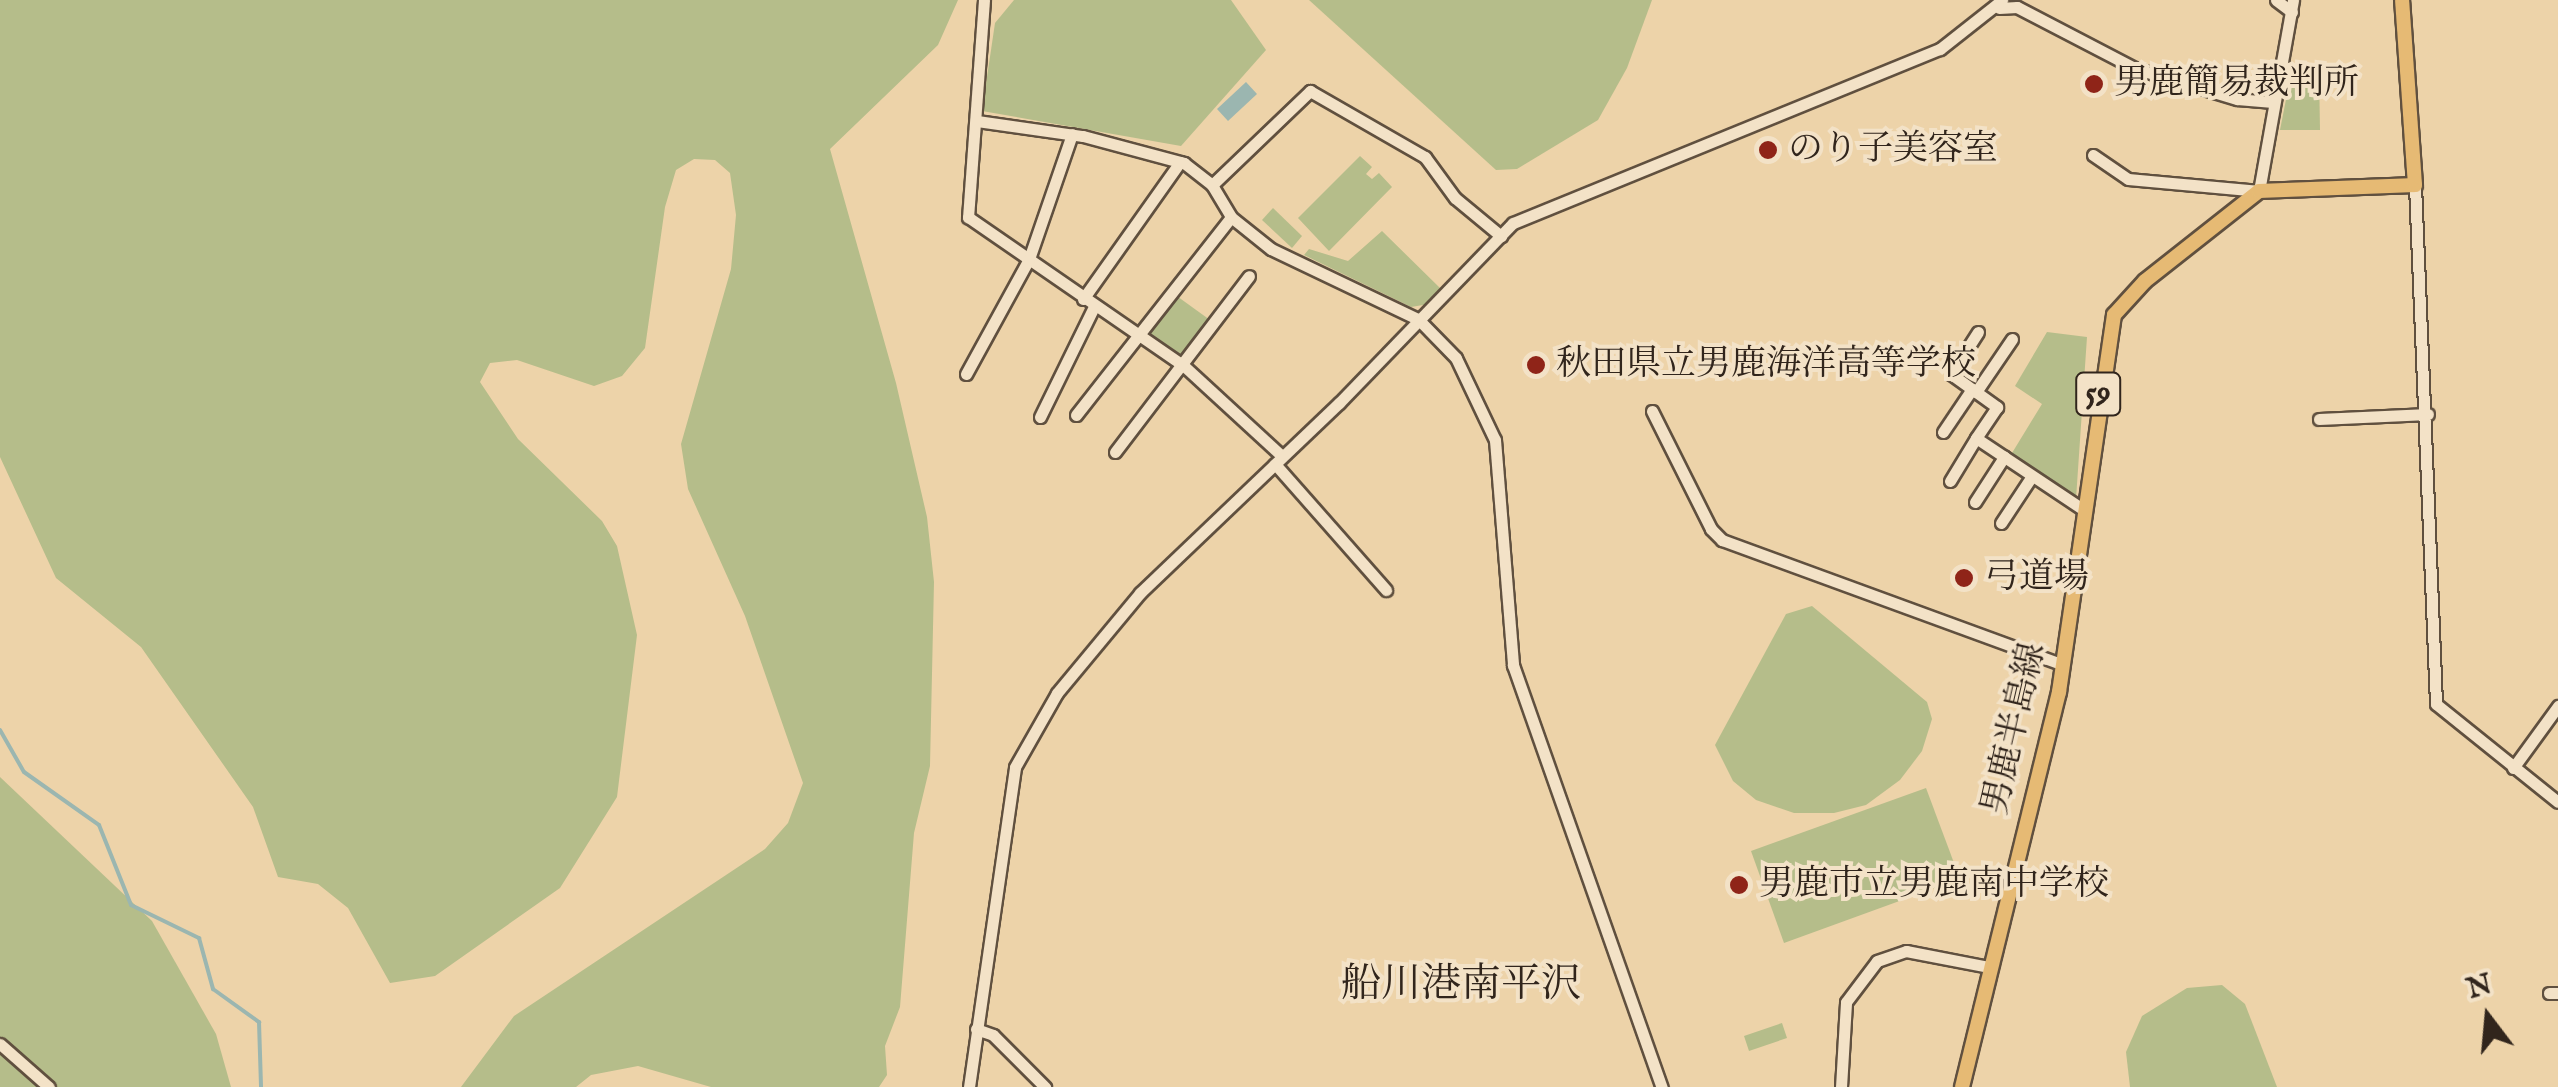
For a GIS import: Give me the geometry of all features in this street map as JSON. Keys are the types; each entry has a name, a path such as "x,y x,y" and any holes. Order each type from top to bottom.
{"main road":[{"path":"2259,192 2415,186 2402,0"},
{"name":"男鹿半島線","path":"1962,1087 2063,664 2114,314 2145,281 2259,192"}],"street":[{"path":"984,0 968,217 1184,366 1279,460 1386,590"},
{"path":"2094,155 2128,179 2259,192 2293,6 2276,0"},
{"path":"969,1087 1004,814 1021,755 1057,693 1128,607 1513,223 1586,190 1940,49 2001,4 2017,7 2096,52 2171,81 2273,102"},
{"path":"1212,184 1310,91 1425,157 1455,198 1501,236"},
{"path":"977,121 1072,134 1180,162 1212,184 1231,216 1271,250 1418,320 1456,358 1495,440 1513,665 1662,1087"},
{"path":"966,374 1028,259 1072,134"},
{"path":"1040,418 1088,303 1180,162"},
{"path":"2415,186 2428,414 2436,704 2558,802"},
{"path":"1076,415 1231,216"},
{"path":"1115,452 1249,276"},
{"path":"1950,482 1997,406 1951,374 1978,332"},
{"path":"1942,432 2012,340"},
{"path":"1652,412 1722,540 2063,664"},
{"path":"2318,420 2428,414"},
{"path":"1976,438 2084,510"},
{"path":"1975,502 2004,457"},
{"path":"2000,523 2032,476"},
{"path":"2513,768 2558,706"},
{"path":"1841,1087 1846,1002 1877,961 1906,951 1989,967"},
{"path":"976,1028 993,1035 1044,1087"},
{"path":"0,1044 49,1087"}],"green space":[{"path":"0,0 958,0 938,45 830,149 896,383 927,517 934,582 930,766 914,833 900,1007 885,1046 887,1075 879,1087 711,1087 638,1066 591,1075 576,1087 461,1087 514,1016 765,849 788,823 803,783 745,616 688,489 681,444 731,269 736,215 730,173 715,160 694,159 676,170 665,207 645,348 622,376 594,386 517,360 490,363 480,382 518,439 602,521 617,546 637,635 617,797 560,888 435,976 390,983 348,908 318,884 278,877 253,807 141,647 56,578 0,457"},
{"path":"1014,0 1231,0 1266,50 1181,146 982,111 995,23"},
{"path":"1309,0 1652,0 1627,68 1598,120 1517,169 1496,170"},
{"path":"2292,69 2319,72 2320,130 2280,130"},
{"path":"1360,156 1372,167 1366,174 1372,179 1379,173 1392,187 1329,251 1298,218"},
{"path":"1273,208 1302,236 1292,248 1262,220"},
{"path":"1382,231 1440,288 1429,304 1411,307 1304,255 1309,249 1348,261"},
{"path":"1174,294 1210,320 1181,361 1142,333"},
{"path":"2047,332 2087,337 2076,499 2012,453 2042,404 2015,386"},
{"path":"1812,606 1927,702 1932,719 1922,751 1900,780 1866,805 1834,813 1794,813 1756,800 1733,781 1715,745 1786,614"},
{"path":"0,777 152,921 216,1034 231,1087 0,1087"},
{"path":"1926,788 1960,879 1784,943 1751,851"},
{"path":"2222,985 2245,1004 2277,1087 2130,1087 2126,1052 2142,1016 2187,988"},
{"path":"1782,1023 1787,1038 1749,1051 1744,1036"}],"water":[{"path":"1246,82 1257,94 1228,121 1217,109"}],"waterway":[{"path":"0,730 24,772 99,825 131,905 199,938 213,989 259,1022 261,1087"}],"place":[{"name":"男鹿簡易裁判所","path":"2094,84"},
{"name":"のり子美容室","path":"1768,150"},
{"name":"秋田県立男鹿海洋高等学校","path":"1536,365"},
{"name":"弓道場","path":"1964,578"},
{"name":"男鹿市立男鹿南中学校","path":"1739,885"}],"district":[{"name":"船川港南平沢","path":"1461,986"}]}
